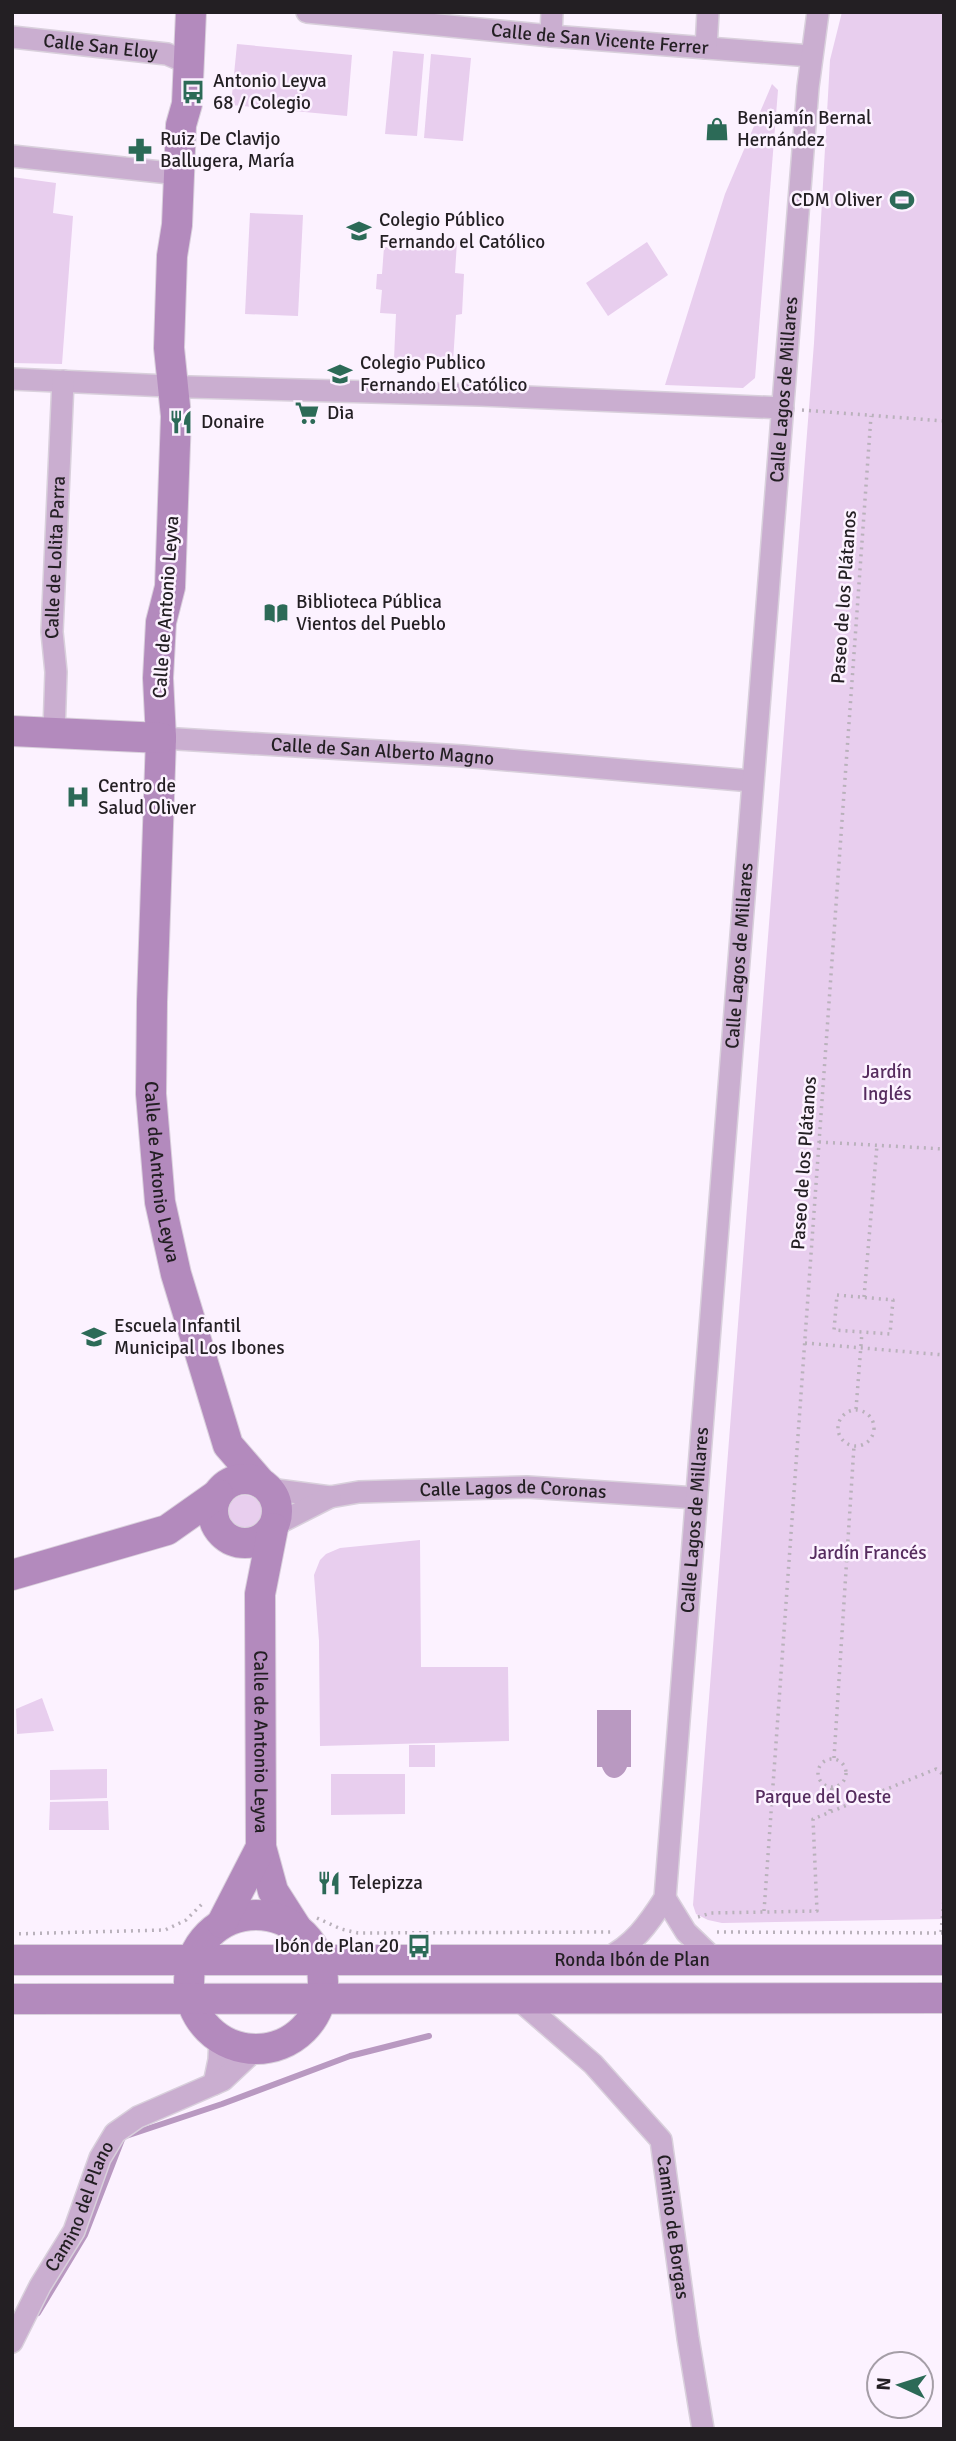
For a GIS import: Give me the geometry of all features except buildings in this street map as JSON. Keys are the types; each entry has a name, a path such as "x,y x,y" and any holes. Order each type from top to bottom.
{"street":[{"name":"Calle de Antonio Leyva","path":"191,12 187,104 181,125 177,225 172,256 169,348 176,416 170,587 161,622 158,678 161,738 150,1047 154,1146 160,1202 176,1274 228,1445 265,1486"},
{"name":"Calle de San Vicente Ferrer","path":"307,12 551,36 811,56"},
{"path":"551,36 552,12"},
{"path":"706,48 708,12"},
{"name":"Calle Lagos de Millares","path":"665,1898 752,781 811,56 817,12"},
{"name":"Calle San Eloy","path":"12,37 167,54 188,63"},
{"path":"12,156 179,174"},
{"path":"12,379 783,408"},
{"name":"Calle de Lolita Parra","path":"54,732 55,672 52,632 63,381"},
{"name":"Calle de San Alberto Magno","path":"12,731 462,756 752,781"},
{"name":"Calle de Antonio Leyva","path":"220,1491 228,1445"},
{"path":"12,1576 167,1530 240,1479 265,1486 277,1506 274,1526 257,1541 247,1544 167,1530"},
{"name":"Calle Lagos de Coronas","path":"265,1486 330,1497"},
{"name":"Calle Lagos de Coronas","path":"274,1526 330,1497 359,1492 527,1487 696,1498"},
{"path":"220,1491 213,1511 218,1529 230,1539"},
{"name":"Calle de Antonio Leyva","path":"274,1526 260,1594 261,1847 273,1891 305,1921"},
{"name":"Calle de Antonio Leyva","path":"230,1539 260,1594"},
{"name":"Calle de Antonio Leyva","path":"213,1912 261,1847"},
{"path":"603,1960 628,1945 641,1932 665,1898 682,1928 715,1961"},
{"path":"213,1912 240,1916 260,1914 278,1919 305,1921 310,1942 320,1960 323,1979 321,1997 314,2017 301,2033 284,2044 255,2050 237,2047 220,2038 197,2017 190,1999 189,1974 192,1959 208,1934 213,1912"},
{"name":"Ronda Ibón de Plan","path":"12,1960 715,1961 943,1942"},
{"name":"Ronda Ibón de Plan","path":"12,1999 944,1998"},
{"name":"Camino de Borgas","path":"518,1999 593,2064 661,2140 703,2429"},
{"path":"214,2084 220,2038"},
{"name":"Camino del Plano","path":"12,2342 40,2286 74,2231 100,2158 115,2133 138,2117 230,2075 255,2050"}],"path":[{"path":"783,408 944,421"},
{"name":"Paseo de los Plátanos","path":"764,1912 871,416"},
{"path":"819,1142 944,1149"},
{"path":"864,1297 877,1144"},
{"path":"837,1295 893,1300 890,1334 862,1332 834,1330 837,1295"},
{"path":"856,1409 862,1332"},
{"path":"805,1343 944,1355"},
{"path":"856,1409 867,1413 874,1429 869,1440 854,1446 843,1440 838,1429 845,1413 856,1409"},
{"path":"834,1758 854,1446"},
{"path":"834,1758 842,1763 846,1771 844,1781 832,1787 823,1784 818,1772 825,1760 834,1758"},
{"path":"682,1928 711,1913 817,1911 813,1819 936,1769 944,1775"},
{"path":"830,1811 832,1787"},
{"path":"682,1928 943,1942 944,1900"},
{"path":"12,1934 165,1930 213,1912"},
{"path":"305,1921 358,1933 641,1932"}],"green space":[{"name":"Parque del Oeste","path":"842,12 944,12 944,1919 722,1923 696,1914 693,1905 814,343 830,60"},
{"path":"237,44 352,55 347,116 231,105"},
{"path":"393,51 424,54 417,136 385,134"},
{"path":"431,54 471,58 463,141 424,138"},
{"path":"772,84 778,90 755,378 743,388 665,385 725,194"},
{"path":"12,177 56,183 53,213 73,216 62,364 12,363"},
{"path":"250,213 303,215 298,316 245,314"},
{"path":"400,239 457,242 455,273 464,274 462,314 456,315 453,362 394,359 396,314 380,313 382,290 376,289 377,274 382,274 384,247 399,248"},
{"path":"647,242 668,275 608,316 586,283"},
{"path":"245,1495 257,1500 262,1512 257,1524 245,1529 233,1524 228,1512 233,1500"},
{"path":"420,1540 421,1667 508,1667 509,1741 320,1746 319,1641 314,1575 320,1560 340,1548"},
{"path":"42,1698 54,1731 17,1734 16,1709"},
{"path":"409,1745 435,1745 435,1767 409,1767"},
{"path":"107,1769 107,1798 50,1800 50,1770"},
{"path":"331,1774 405,1774 405,1814 331,1815"},
{"path":"108,1801 109,1830 49,1830 50,1802"}],"shaded area":[{"path":"597,1710 631,1710 631,1767 627,1767 618,1777 611,1777 602,1767 597,1767"}],"waterway":[{"path":"38,2313 85,2235 123,2137 222,2104 350,2056 429,2036"}],"place":[{"name":"Antonio Leyva 68 / Colegio","path":"193,92"},
{"name":"Benjamín Bernal Hernández","path":"717,129"},
{"name":"Ruiz De Clavijo Ballugera, María","path":"140,150"},
{"name":"CDM Oliver","path":"902,200"},
{"name":"Colegio Público Fernando el Católico","path":"359,231"},
{"name":"Colegio Publico Fernando El Católico","path":"340,374"},
{"name":"Dia","path":"307,413"},
{"name":"Donaire","path":"181,422"},
{"name":"Biblioteca Pública Vientos del Pueblo","path":"276,613"},
{"name":"Centro de Salud Oliver","path":"78,797"},
{"name":"Escuela Infantil Municipal Los Ibones","path":"94,1337"},
{"name":"Telepizza","path":"329,1883"},
{"name":"Ibón de Plan 20","path":"419,1946"}],"park label":[{"name":"Jardín Inglés","path":"887,1083"},
{"name":"Jardín Francés","path":"868,1553"}]}
